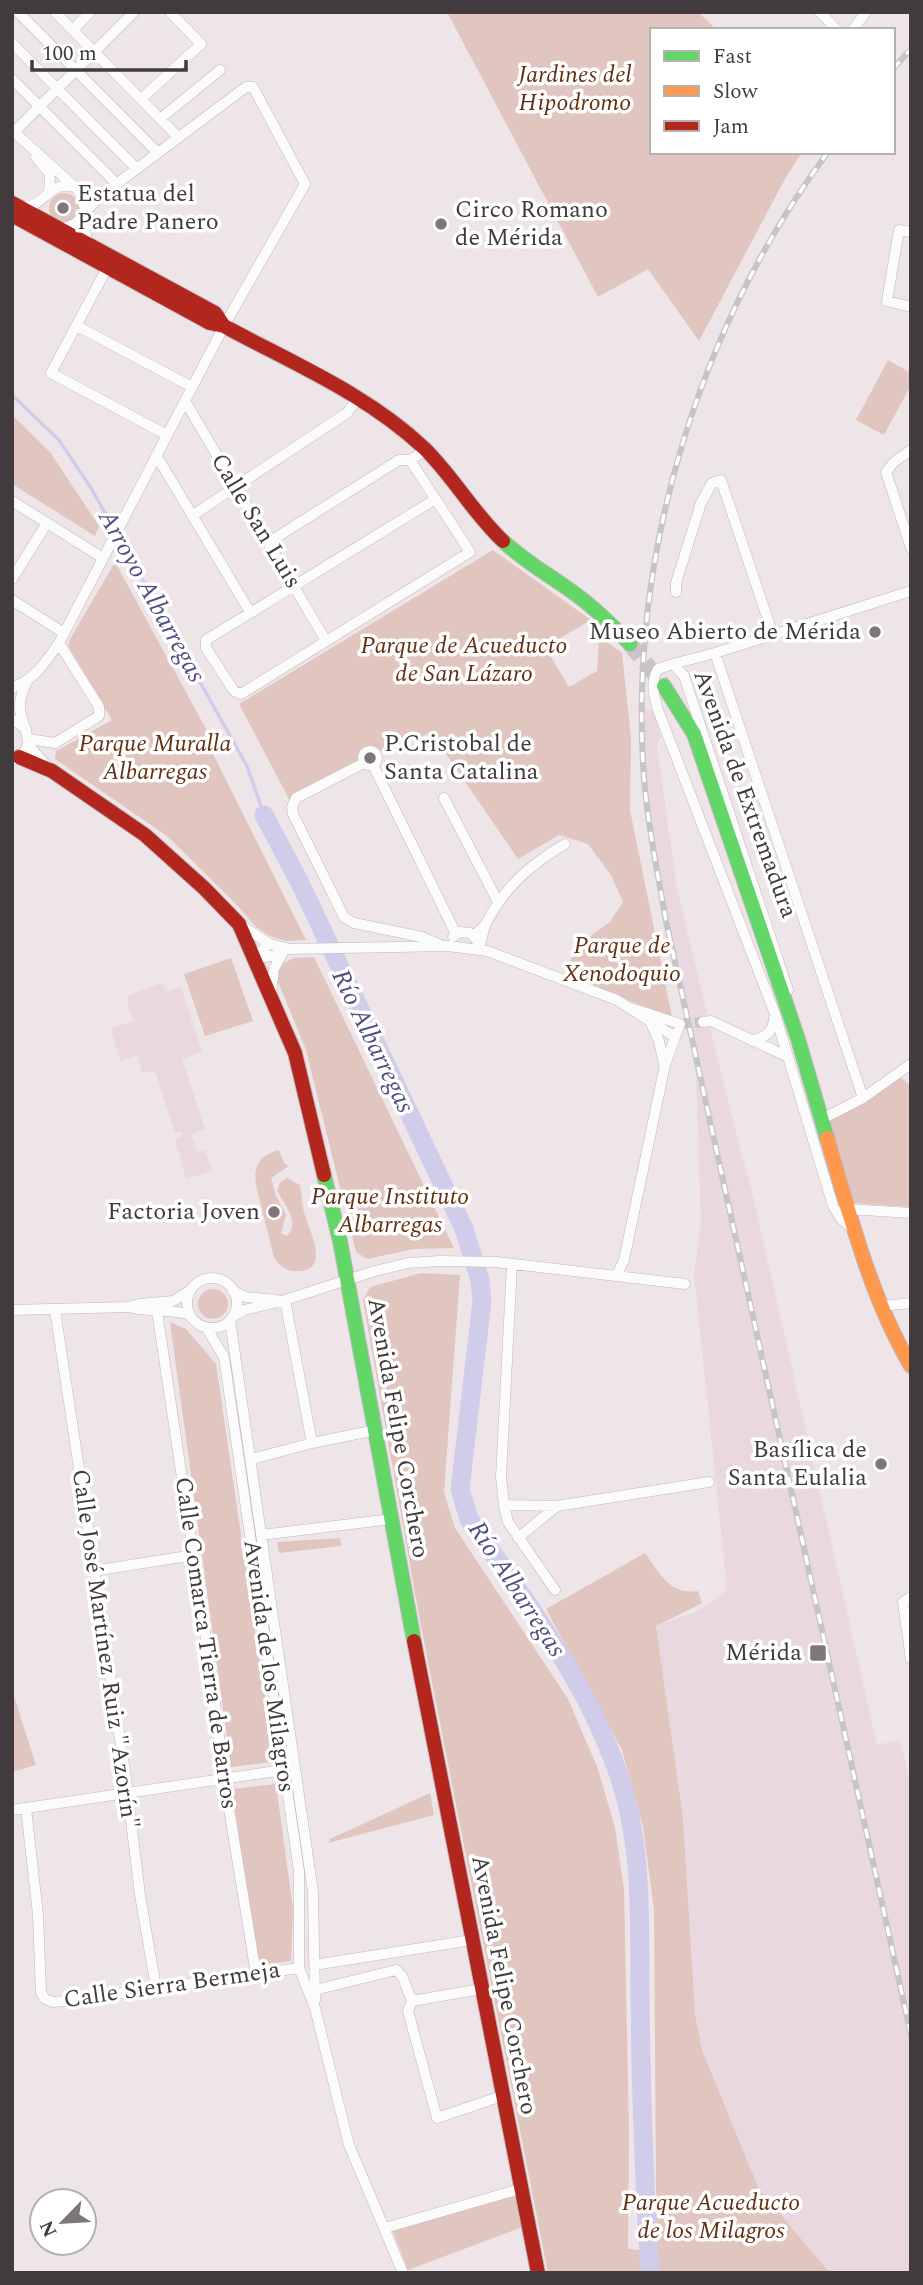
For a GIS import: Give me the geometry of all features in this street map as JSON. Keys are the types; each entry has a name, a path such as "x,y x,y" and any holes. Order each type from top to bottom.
{"main road":[{"path":"15,208 53,229 88,243 215,313 226,323 391,419 426,450 485,524 520,557 577,595 630,644"},
{"path":"53,229 67,246 107,268 210,323 226,323"},
{"name":"Avenida de Extremadura","path":"664,685 694,734 798,1039 853,1230 891,1332 911,1366"},
{"name":"Avenida Felipe Corchero","path":"15,759 52,771 145,835 239,924 295,1053 347,1278 433,1745 538,2273"}],"street":[{"path":"18,12 159,153"},
{"path":"55,12 179,138"},
{"path":"73,30 90,12"},
{"path":"13,131 134,12"},
{"path":"141,99 201,44 170,12"},
{"path":"820,12 835,28"},
{"path":"854,28 866,12"},
{"path":"12,43 137,169"},
{"path":"160,118 220,70"},
{"path":"12,79 117,184"},
{"path":"12,707 19,685 44,666 65,633 226,323 306,184 253,88 246,88 99,197 75,223 53,229 46,210 50,174 13,131"},
{"path":"13,131 78,191 86,204 83,230 88,243"},
{"path":"15,208 34,205 65,184 99,197"},
{"path":"911,232 900,230 887,302 911,307"},
{"path":"107,268 51,373 167,435"},
{"path":"77,326 192,387"},
{"path":"193,514 347,413 358,398"},
{"name":"Calle San Luis","path":"185,401 326,641"},
{"path":"269,542 400,460 410,460 426,450"},
{"path":"911,450 894,462 886,472 911,548"},
{"path":"156,455 250,612"},
{"path":"410,460 470,552 241,694 234,691 206,648 206,640 434,500"},
{"path":"676,592 676,583 701,503 712,483 721,480 773,635"},
{"path":"12,501 103,556"},
{"path":"12,579 47,523"},
{"path":"673,664 911,592"},
{"path":"12,600 65,633"},
{"path":"27,738 55,743 99,716 99,707 59,643"},
{"path":"715,653 863,1098"},
{"path":"684,676 694,659"},
{"name":"Avenida de Extremadura","path":"798,1039 785,978 684,676 673,664 658,669 653,676 657,710 775,1014 833,1206 841,1219 853,1230"},
{"path":"15,759 27,738 20,710 19,685"},
{"name":"Avenida Felipe Corchero","path":"12,719 23,724 27,738 52,771"},
{"path":"446,946 422,937 354,923 344,918 293,814 292,807 296,798 369,764 456,934"},
{"path":"444,798 498,902"},
{"path":"479,949 485,925 498,902 527,869 565,844"},
{"name":"Avenida de Extremadura","path":"749,946 757,919"},
{"path":"239,924 286,951"},
{"path":"474,936 485,925"},
{"path":"446,946 456,934 465,932 474,936 479,949"},
{"path":"253,957 270,944"},
{"path":"253,957 266,957 286,951 343,948 446,946 479,949 618,1000 675,1037"},
{"path":"271,998 274,969 286,951"},
{"path":"617,1275 624,1260 665,1065 680,1024 631,1008"},
{"path":"753,1041 766,1037 773,1028 775,1014"},
{"path":"649,1018 665,1065"},
{"path":"703,1022 711,1021 788,1057"},
{"path":"822,1119 863,1098 911,1064"},
{"path":"899,1072 911,1076"},
{"path":"847,1209 911,1213"},
{"path":"128,1307 141,1311 180,1311 190,1315 206,1328 223,1325 244,1310 285,1300 347,1278 408,1263 439,1261 496,1262 685,1284"},
{"path":"512,1264 501,1478 504,1505 508,1522 555,1590"},
{"path":"190,1315 187,1298 191,1290 196,1284 212,1278 228,1284 233,1291 236,1308 231,1318"},
{"path":"12,1310 128,1307 173,1301 191,1290"},
{"path":"233,1291 246,1297 285,1300"},
{"path":"285,1300 312,1443"},
{"path":"881,1306 911,1303"},
{"name":"Calle José Martínez Ruiz \"Azorín\"","path":"55,1310 140,1895 156,1988"},
{"name":"Calle Comarca Tierra de Barros","path":"157,1311 224,1778 256,1974"},
{"name":"Avenida de los Milagros","path":"231,1318 313,1892 315,2008"},
{"name":"Avenida de los Milagros","path":"206,1328 224,1357 299,1871 299,1968 315,2008 349,2145 403,2273"},
{"path":"252,1459 376,1430"},
{"path":"504,1505 557,1506 709,1482"},
{"path":"518,1538 557,1506"},
{"path":"261,1535 392,1519"},
{"path":"93,1571 194,1555"},
{"path":"911,1597 903,1602 903,1613 911,1659"},
{"path":"12,1810 283,1770"},
{"name":"Calle Sierra Bermeja","path":"26,1808 38,1915 41,1993 45,1999 52,2002 66,2001 299,1968"},
{"path":"314,1965 472,1940"},
{"path":"315,1990 396,1970 412,2001 408,2011 437,2118 502,2096"},
{"path":"412,2001 481,1989"},
{"path":"385,2228 520,2189"}],"shaded area":[{"path":"642,708 654,712 661,737 657,746 676,883 756,1209 877,1745 900,1740 911,1785 911,2273 830,2273 759,2189 702,2050 695,2014 683,1817 656,1626 707,1606 727,1589 694,1274 701,1224 692,1033 665,926 650,825 641,728"},
{"path":"163,983 166,992 181,987 202,1052 182,1059 205,1129 191,1135 197,1152 205,1150 212,1171 186,1179 175,1140 183,1135 182,1131 175,1133 155,1071 142,1073 137,1056 120,1061 111,1028 134,1021 128,1008 127,996"}],"green space":[{"name":"Jardines del Hipodromo","path":"447,12 698,12 715,28 650,28 650,154 801,154 699,341 648,269 598,297"},
{"path":"64,193 74,198 79,208 74,218 64,223 54,218 49,208 54,198"},
{"path":"888,360 911,373 911,385 884,435 856,420"},
{"path":"12,415 50,452 99,526 95,536 12,484"},
{"name":"Parque de Acueducto de San Lázaro","path":"493,550 591,620 545,647 569,687 597,671 599,636 622,653 631,738 630,810 672,1017 567,977 571,959 594,933 609,923 623,902 611,875 588,844 559,835 518,859 431,732 418,738 415,735 379,752 374,747 364,747 358,754 359,762 289,799 239,704"},
{"name":"Parque Muralla Albarregas","path":"115,562 211,738 210,748 306,940 286,941 270,936 256,927 167,836 55,759 56,751 112,720 69,647 69,641"},
{"name":"Parque Instituto Albarregas","path":"314,957 454,1248 414,1249 367,1259 356,1252 306,1050 276,977 279,965 294,958"},
{"path":"231,958 253,1021 205,1036 184,974"},
{"path":"900,1077 911,1086 911,1207 850,1203 828,1122 865,1102"},
{"name":"Factoria Joven","path":"279,1150 284,1163 289,1166 271,1178 276,1196 286,1215 281,1233 287,1236 292,1225 290,1213 277,1190 280,1183 287,1178 300,1185 316,1251 313,1265 297,1271 281,1266 274,1258 256,1185 259,1162"},
{"path":"421,1273 460,1275 444,1492 455,1528 568,1699 598,1769 615,1828 624,1889 629,2134 628,2249 641,2250 641,2273 548,2273 420,1621 363,1300 370,1287"},
{"path":"213,1289 224,1293 228,1304 224,1315 213,1319 202,1315 198,1304 202,1293"},
{"path":"170,1322 186,1329 216,1364 274,1759 271,1762 231,1767"},
{"path":"340,1538 341,1546 279,1553 277,1542"},
{"name":"Parque Acueducto de los Milagros","path":"645,1553 667,1581 680,1590 698,1591 702,1603 656,1626 683,1817 695,2014 702,2050 759,2189 830,2273 658,2273 654,2253 654,1910 643,1827 622,1750 546,1609"},
{"path":"12,1690 36,1765 12,1772"},
{"path":"276,1784 293,1909 291,1961 258,1966 232,1789"},
{"path":"430,1793 434,1815 328,1843 330,1839"},
{"path":"520,2189 528,2225 408,2270 390,2224"}],"waterway":[{"name":"Arroyo Albarregas","path":"12,395 59,440 91,488 247,766 264,815"},
{"name":"Río Albarregas","path":"264,815 300,883 464,1229 480,1280 482,1301 460,1489 469,1519 571,1672 604,1736 626,1798 638,1882 642,2100 650,2273"}],"tunnel":[{"path":"630,644 664,686"},
{"path":"680,1024 703,1022"}],"railway":[{"path":"895,67 911,49"},
{"path":"827,154 783,219 743,290 710,365 683,442 663,521 649,602 642,683 643,764 649,823 666,921 911,2035"}],"traffic: fast":[{"path":"503,541 585,601 630,644"},
{"path":"664,686 694,734 798,1039 827,1138"},
{"path":"324,1175 340,1241 414,1641"}],"traffic: slow":[{"path":"827,1138 872,1283 911,1366"}],"traffic: jam":[{"path":"12,203 215,313 224,326"},
{"path":"12,215 210,323 224,326 354,395 424,448 503,541"},
{"path":"19,757 52,771 145,835 239,924 295,1053 324,1175"},
{"path":"414,1641 538,2273"}],"place":[{"name":"Estatua del Padre Panero","path":"63,208"},
{"name":"Circo Romano de Mérida","path":"441,224"},
{"name":"Museo Abierto de Mérida","path":"875,632"},
{"name":"P.Cristobal de Santa Catalina","path":"370,758"},
{"name":"Factoria Joven","path":"274,1212"},
{"name":"Basílica de Santa Eulalia","path":"881,1464"},
{"name":"Mérida","path":"818,1653"}],"park label":[{"name":"Parque de Xenodoquio","path":"622,960"}]}
